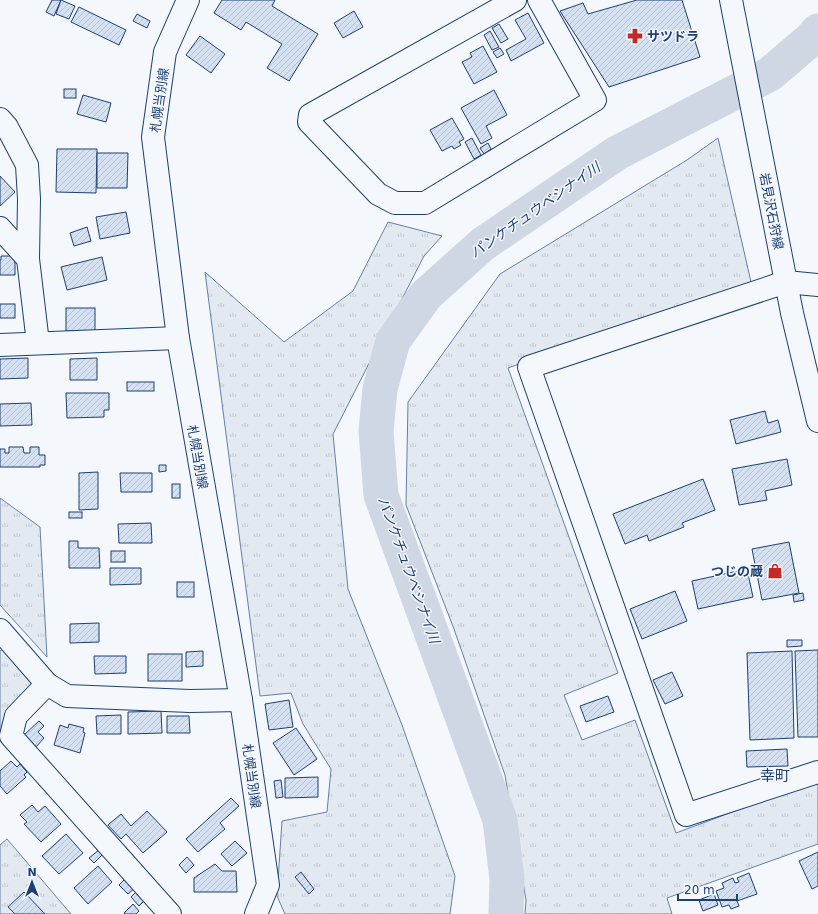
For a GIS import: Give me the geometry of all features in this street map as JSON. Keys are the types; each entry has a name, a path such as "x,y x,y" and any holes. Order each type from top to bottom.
{"street":[{"name":"札幌当別線","path":"188,0 165,52 153,137 178,338 241,700 268,885 256,914"},
{"path":"515,0 310,114 308,122 378,194 395,203 425,204 595,100 539,0"},
{"name":"岩見沢石狩線","path":"731,0 786,282 818,421"},
{"path":"0,119 7,127 27,165 29,199 28,259 38,343"},
{"path":"0,228 28,259"},
{"path":"818,285 786,282 529,367 686,815 818,772"},
{"path":"0,345 178,338"},
{"path":"0,630 47,684 67,696 190,701 241,700"},
{"path":"47,684 16,716 11,736 170,914"}],"green space":[{"path":"718,138 751,282 508,368 618,673 564,695 582,740 635,720 676,833 818,780 818,844 667,898 672,914 525,914 526,900 505,775 454,629 406,505 408,402 500,274 687,160"},
{"path":"388,222 442,236 424,256 333,434 348,589 402,725 455,876 450,914 285,914 277,896 282,821 327,812 331,769 303,724 291,693 260,696 205,272 284,342 353,291"},
{"path":"0,498 40,527 47,657 0,605"},
{"path":"5,647 36,683 0,731 0,651"},
{"path":"7,839 71,914 0,914 0,845"}],"building":[{"path":"52,0 61,0 54,16 46,12"},
{"path":"61,0 75,6 69,19 56,14"},
{"path":"222,0 275,0 272,6 318,34 289,81 267,68 282,44 246,22 241,30 214,13"},
{"name":"サツドラ","path":"637,0 682,0 700,57 609,87 560,11 583,3 588,14"},
{"path":"79,7 126,30 119,45 71,22"},
{"path":"354,11 363,27 343,38 334,23"},
{"path":"528,13 544,43 511,61 506,50 526,39 515,20"},
{"path":"137,14 150,21 147,28 133,21"},
{"path":"499,24 508,39 501,43 492,28"},
{"path":"490,31 499,47 492,50 484,35"},
{"path":"200,36 225,54 211,73 186,55"},
{"path":"483,46 497,72 474,84 462,62 472,57 470,53"},
{"path":"500,48 504,54 497,58 493,52"},
{"path":"64,89 76,89 76,98 64,98"},
{"path":"494,90 507,115 486,126 492,138 481,144 461,108"},
{"path":"83,95 111,103 106,122 77,114"},
{"path":"452,118 464,139 459,142 461,145 454,149 452,146 442,151 430,130"},
{"path":"472,138 481,155 474,159 465,142"},
{"path":"488,143 491,149 484,154 480,148"},
{"path":"57,149 97,149 96,193 56,192"},
{"path":"97,153 128,153 127,188 97,188"},
{"path":"0,176 15,192 0,206"},
{"path":"126,212 130,233 100,239 96,217"},
{"path":"87,227 91,241 74,246 70,233"},
{"path":"1,256 15,256 15,275 0,275"},
{"path":"102,257 107,280 67,290 61,267"},
{"path":"0,304 15,304 15,318 0,318"},
{"path":"66,308 95,308 95,331 66,331"},
{"path":"28,358 28,378 0,379 0,359"},
{"path":"97,358 97,380 70,380 70,359"},
{"path":"127,382 154,382 154,391 127,391"},
{"path":"66,393 109,393 109,410 104,410 104,417 67,418"},
{"path":"31,403 32,425 0,426 0,404"},
{"path":"765,411 768,423 778,420 781,432 736,444 730,420"},
{"path":"9,447 23,447 24,453 30,453 30,447 39,447 39,455 45,455 45,465 40,465 40,467 0,467 0,449 5,449 5,453 9,453"},
{"path":"787,459 792,485 765,491 767,500 739,505 732,469"},
{"path":"159,465 166,465 166,471 159,472"},
{"path":"98,472 98,509 79,510 79,473"},
{"path":"120,473 152,473 152,492 121,492"},
{"path":"703,479 715,510 682,523 684,527 649,541 647,535 625,544 613,514"},
{"path":"172,484 180,484 180,498 172,498"},
{"path":"69,512 82,512 82,518 69,518"},
{"path":"151,523 152,543 119,543 118,524"},
{"path":"69,541 78,541 78,548 99,548 100,568 69,568"},
{"name":"つじの蔵","path":"789,542 799,593 762,600 752,549"},
{"path":"111,551 125,551 125,562 111,562"},
{"path":"110,568 141,568 141,584 110,585"},
{"path":"747,569 753,597 698,609 692,581"},
{"path":"177,582 194,582 194,597 177,597"},
{"path":"675,591 687,621 642,639 630,609"},
{"path":"803,593 804,600 794,602 793,595"},
{"path":"99,623 99,642 70,643 70,624"},
{"path":"787,640 802,640 802,646 787,647"},
{"path":"818,650 818,737 798,737 795,651"},
{"path":"203,651 203,666 186,667 186,652"},
{"path":"792,651 794,738 750,740 747,653"},
{"path":"148,654 182,654 182,681 148,681"},
{"path":"94,656 126,656 126,673 95,674"},
{"path":"672,672 683,696 665,704 653,680"},
{"path":"608,696 614,712 586,722 580,706"},
{"path":"289,700 293,727 269,730 265,704"},
{"path":"161,711 162,733 128,734 128,712"},
{"path":"121,715 121,734 97,734 96,716"},
{"path":"167,716 189,716 190,733 167,733"},
{"path":"39,721 44,726 38,732 44,738 36,747 24,735"},
{"path":"69,724 84,728 83,732 85,733 80,753 54,745 60,725 68,728"},
{"path":"296,728 317,759 294,775 273,743"},
{"path":"787,749 788,766 747,767 746,751"},
{"path":"11,761 17,767 20,764 27,772 24,775 26,777 7,794 0,786 0,771"},
{"path":"318,777 318,797 285,798 285,778"},
{"path":"281,780 283,797 276,798 274,781"},
{"path":"231,798 239,806 220,823 225,829 198,852 186,839"},
{"path":"32,805 38,812 45,806 61,824 41,842 24,824 27,822 20,815"},
{"path":"147,811 167,832 143,853 126,834 121,839 108,825 121,814 131,826"},
{"path":"66,834 83,853 59,874 42,856"},
{"path":"235,841 247,853 232,866 221,854"},
{"path":"99,850 103,854 94,863 89,858"},
{"path":"818,852 818,886 812,889 799,861"},
{"path":"187,857 194,865 186,873 179,865"},
{"path":"215,864 222,871 236,871 237,892 194,892 194,878"},
{"path":"98,866 112,882 88,904 74,888"},
{"path":"301,872 314,889 309,894 295,877"},
{"path":"749,873 757,894 737,901 739,906 731,909 729,905 722,907 716,891 724,888 722,883 733,878 735,883 739,882 737,878"},
{"path":"127,877 136,887 128,894 119,885"},
{"path":"138,890 146,899 139,906 131,897"},
{"path":"24,892 45,914 15,914 8,907"},
{"path":"714,894 718,905 703,911 699,900"},
{"path":"133,904 139,911 136,914 125,914 124,913"}],"waterway":[{"name":"パンケチュウベシナイ川","path":"506,914 507,879 500,820 381,495 376,431 380,389 393,341 426,295 483,244 617,153 770,74 812,38 818,31"}],"place":[{"name":"サツドラ","path":"635,36"},
{"name":"つじの蔵","path":"775,571"}],"district":[{"name":"幸町","path":"775,776"}]}
